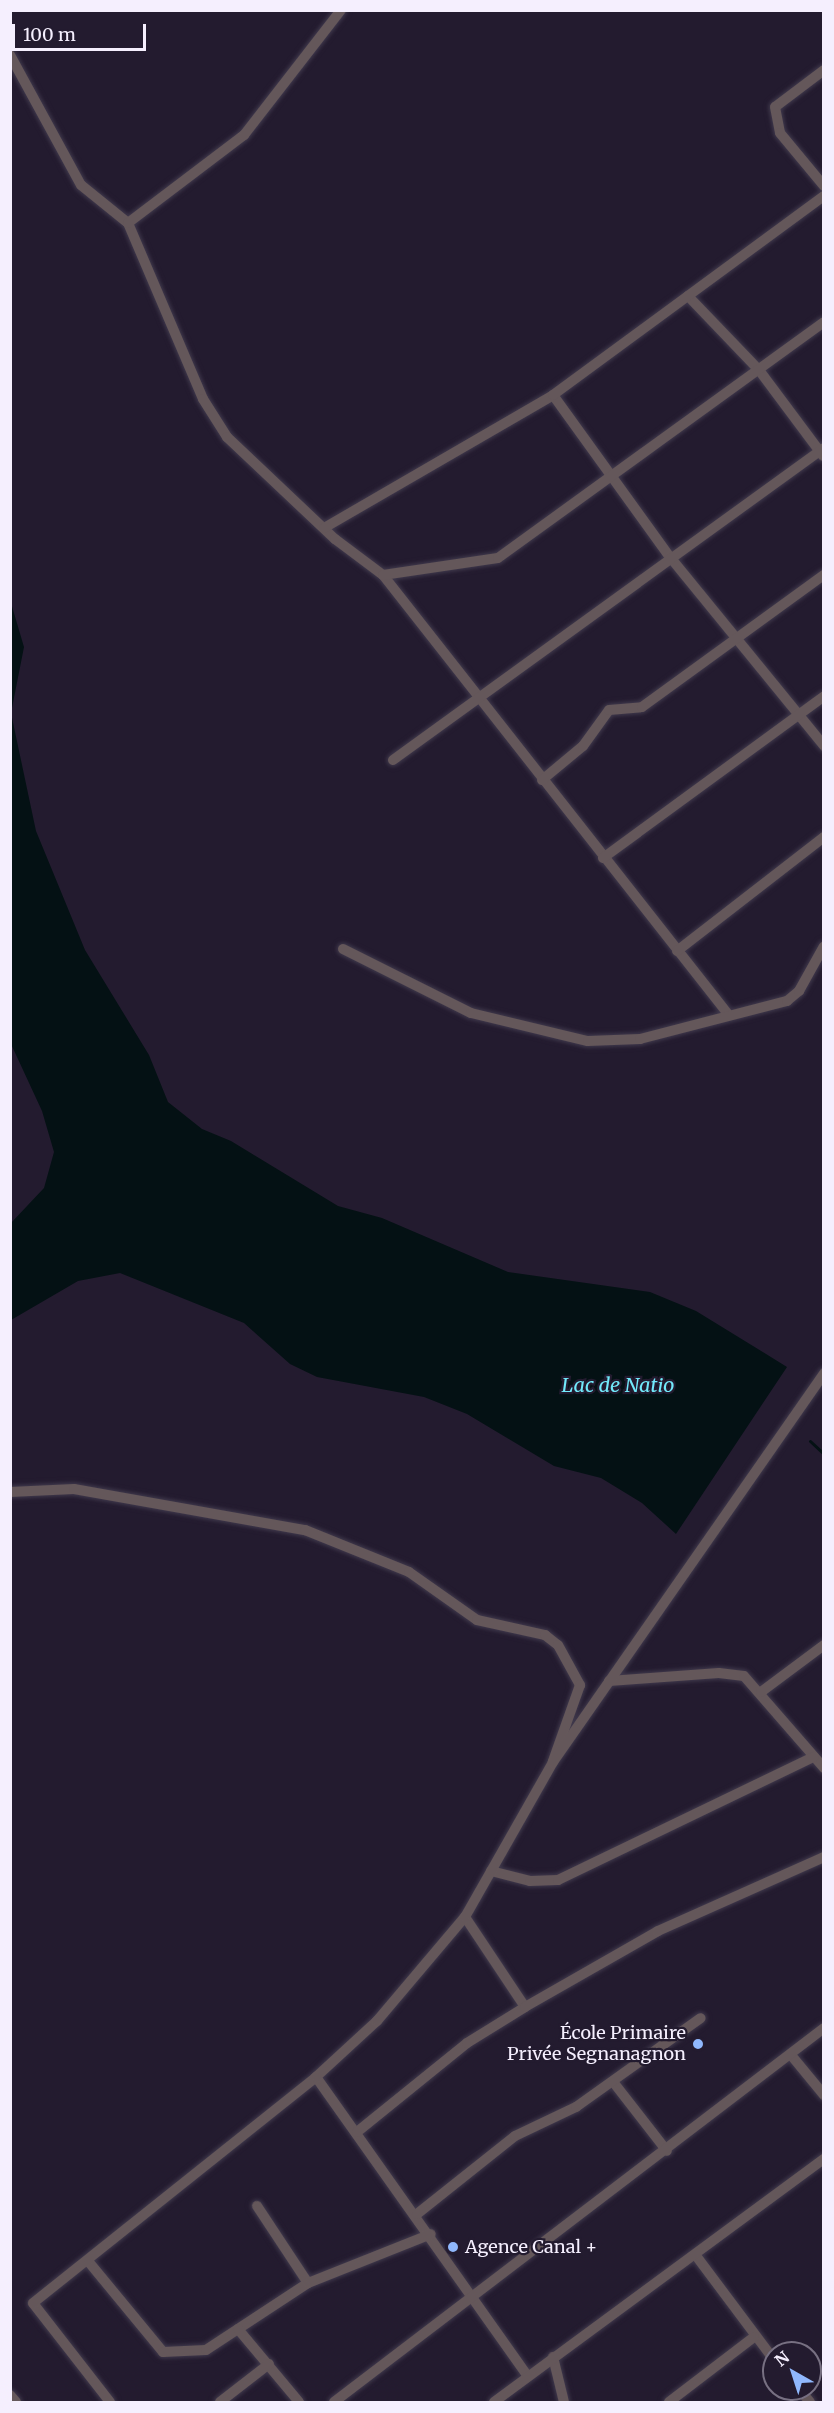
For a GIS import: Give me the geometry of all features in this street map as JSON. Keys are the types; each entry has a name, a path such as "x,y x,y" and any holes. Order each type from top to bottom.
{"street":[{"path":"128,223 244,135 341,10"},
{"path":"10,55 81,185 128,223 209,409 227,437 324,528 383,575 603,858 728,1014"},
{"path":"824,70 775,107 780,134 824,186"},
{"path":"324,528 553,395 824,195"},
{"path":"393,760 456,717 478,695 822,451 759,370 688,296"},
{"path":"383,575 498,558 824,322"},
{"path":"553,395 610,478 670,557 824,746"},
{"path":"542,780 583,746 609,710 642,707 824,575"},
{"path":"603,858 824,696"},
{"path":"677,951 824,837"},
{"path":"343,949 471,1012 588,1041 640,1039 728,1014 787,1001 800,991 824,946"},
{"path":"110,2403 33,2303 316,2077 377,2021 465,1917 554,1762 824,1373"},
{"path":"10,1491 74,1489 305,1530 409,1572 477,1620 545,1635 558,1645 580,1685 554,1762"},
{"path":"761,1692 824,1645"},
{"path":"609,1681 719,1672 744,1677 761,1692 824,1768"},
{"path":"491,1871 530,1881 558,1880 814,1757"},
{"path":"357,2132 467,2043 525,2007 658,1931 824,1857"},
{"path":"465,1917 525,2007"},
{"path":"417,2214 515,2136 614,2083 701,2018"},
{"path":"334,2403 472,2295 667,2151 824,2028"},
{"path":"791,2055 824,2095"},
{"path":"316,2077 417,2214 528,2376"},
{"path":"614,2083 667,2151"},
{"path":"494,2403 553,2357 697,2257 824,2159"},
{"path":"257,2206 308,2283"},
{"path":"88,2261 163,2352 206,2350 308,2283 431,2234"},
{"path":"697,2257 762,2346"},
{"path":"238,2329 269,2364 298,2403"},
{"path":"669,2403 754,2337"},
{"path":"553,2357 564,2403"},
{"path":"220,2403 269,2364"},
{"path":"10,2395 16,2403"}],"water":[{"path":"11,603 24,647 11,713"},
{"name":"Lac de Natio","path":"11,713 36,831 85,950 149,1055 168,1102 202,1129 231,1141 338,1206 382,1218 508,1272 650,1292 696,1311 787,1367 676,1534 642,1503 601,1478 554,1466 467,1414 424,1397 317,1377 290,1364 244,1323 120,1273 78,1281 11,1320 11,1223 44,1188 54,1152 42,1111 11,1044"}],"waterway":[{"path":"810,1441 824,1454"}],"place":[{"name":"École Primaire Privée Segnanagnon","path":"698,2044"},
{"name":"Agence Canal +","path":"453,2247"}]}
